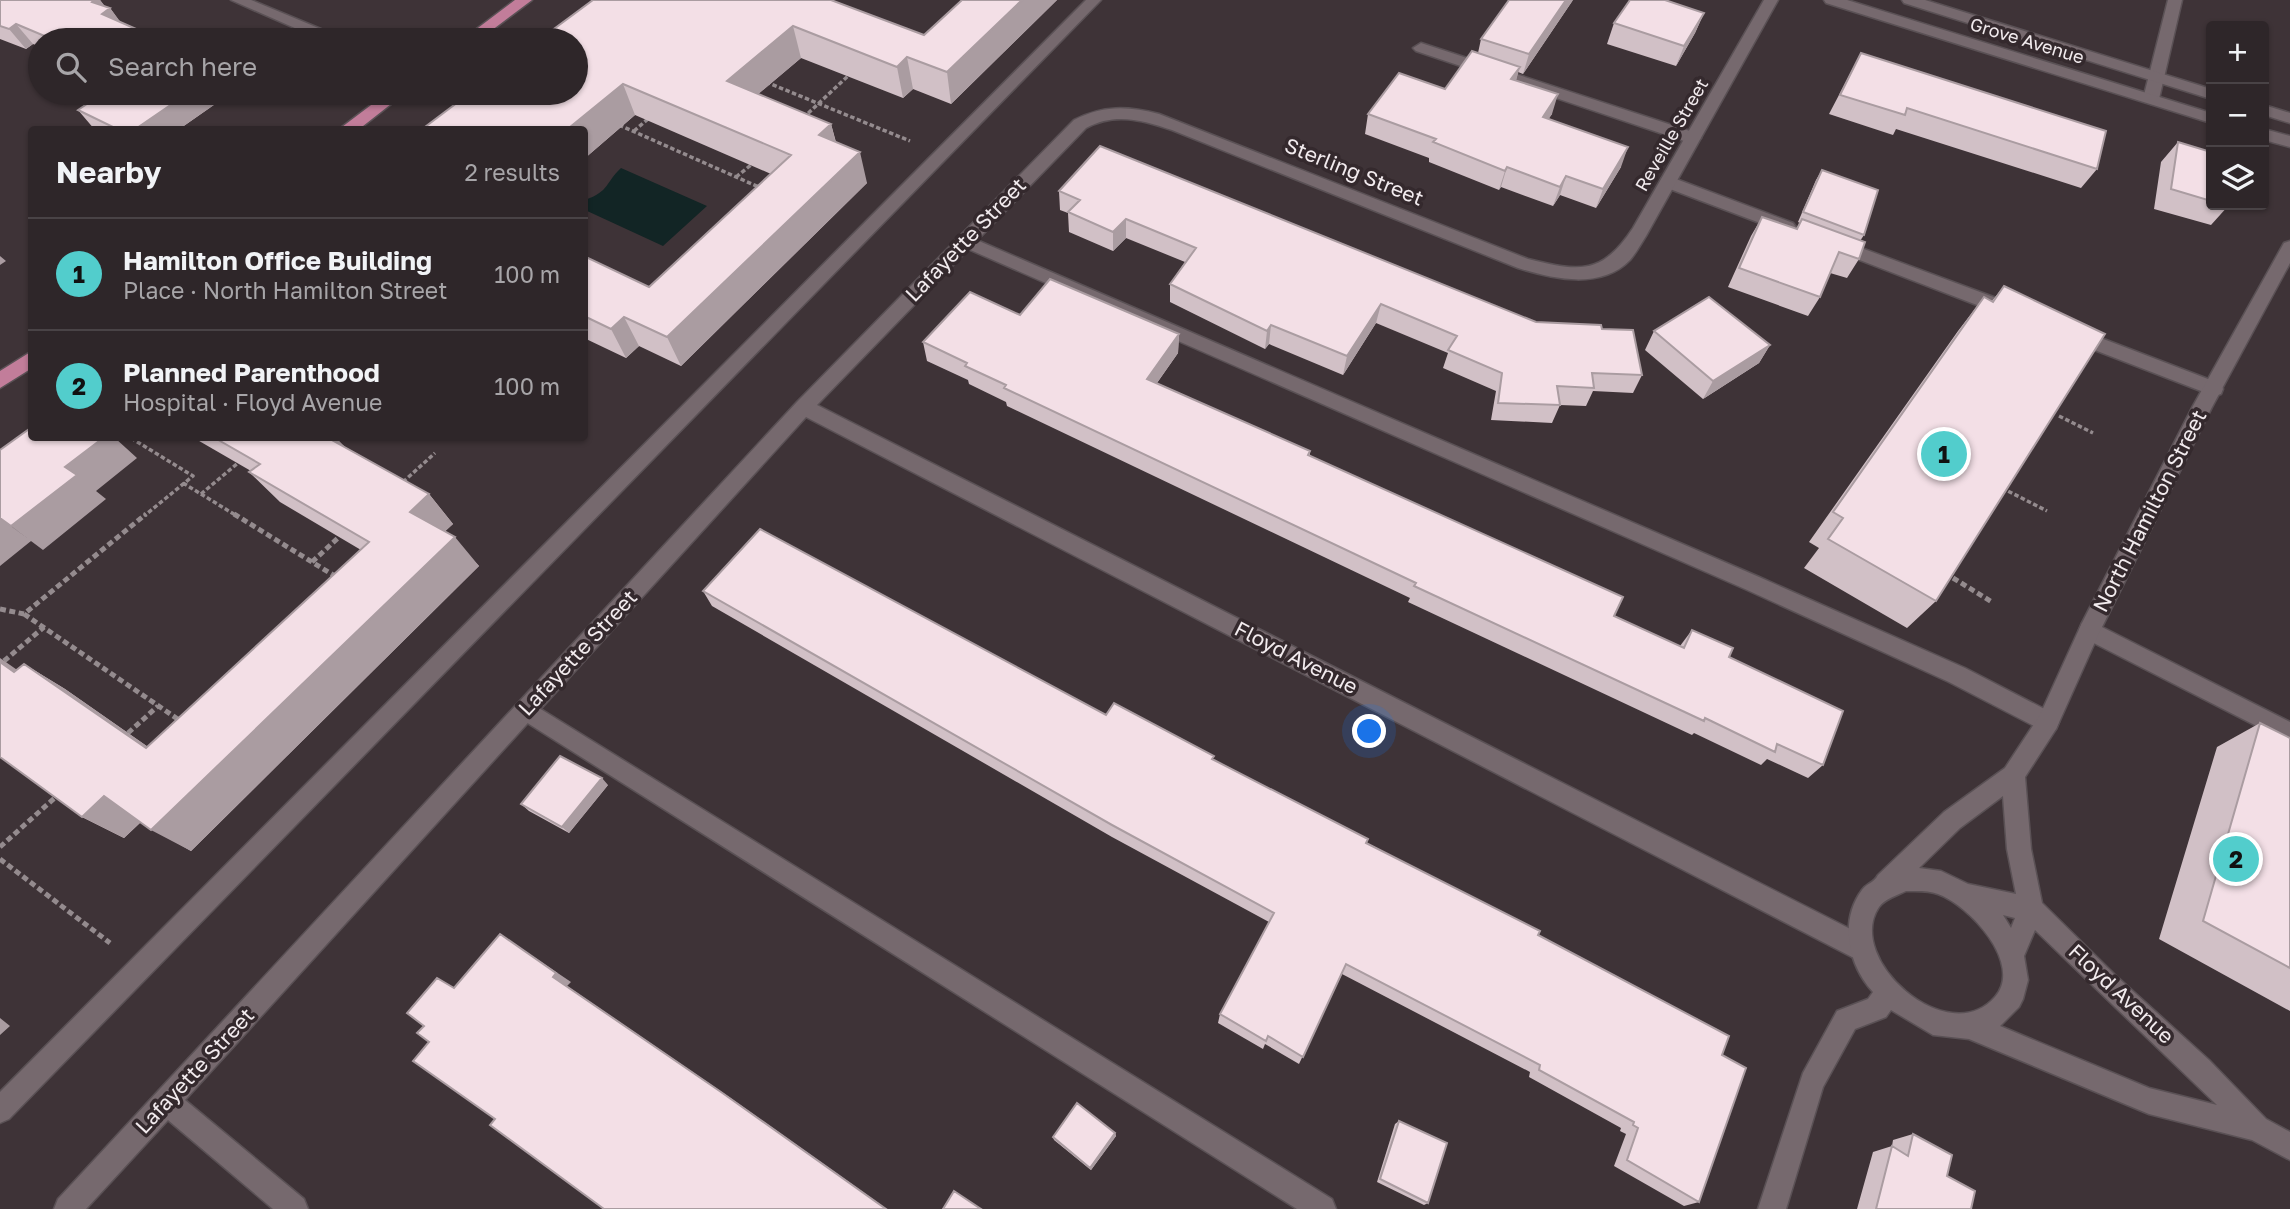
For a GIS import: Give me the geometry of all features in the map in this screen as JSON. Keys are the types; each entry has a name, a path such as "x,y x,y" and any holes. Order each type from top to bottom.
{"main road":[{"path":"486,28 525,0"},
{"path":"352,126 380,105"},
{"path":"0,381 28,361"}],"street":[{"path":"238,0 306,28"},
{"path":"0,1110 1094,0"},
{"name":"Reveille Street","path":"1590,272 1623,256 1771,0"},
{"name":"Grove Avenue","path":"1831,0 2206,116"},
{"name":"Grove Avenue","path":"1909,0 2206,92"},
{"path":"2151,99 2175,0"},
{"path":"1421,48 1693,138"},
{"path":"2269,112 2290,118"},
{"name":"Lafayette Street","path":"68,1209 804,407 1072,131 1089,118 1102,113"},
{"name":"Sterling Street","path":"1102,113 1138,114 1178,126 1524,264 1556,272 1590,272"},
{"path":"2269,136 2290,142"},
{"path":"1668,182 2032,319"},
{"path":"965,241 1752,583 1957,675 2048,722"},
{"name":"North Hamilton Street","path":"1886,883 1951,820 2013,775 2048,722 2090,629 2203,405 2290,247"},
{"path":"2056,328 2214,389"},
{"name":"Floyd Avenue","path":"804,407 1861,948"},
{"path":"2090,629 2290,733"},
{"path":"526,710 1322,1209"},
{"path":"2012,955 2031,909 2019,849 2013,775"},
{"path":"1923,879 1945,884 1965,895 1994,921 2012,955 2015,975 2003,1009 1988,1021 1969,1026 1950,1026 1929,1021 1909,1010 1888,993 1871,971 1861,948 1859,931 1861,911 1871,894 1886,883 1923,879"},
{"path":"1965,895 2031,909"},
{"name":"Floyd Avenue","path":"2031,909 2105,983 2200,1069 2257,1128"},
{"path":"1772,1209 1812,1082 1846,1020 1877,1008 1888,993"},
{"name":"Floyd Avenue","path":"1969,1026 2149,1101 2257,1128 2290,1146"},
{"path":"167,1102 294,1209"}],"path":[{"path":"795,126 848,76"},
{"path":"756,78 943,155"},
{"path":"634,131 653,115"},
{"path":"612,122 768,191"},
{"path":"737,177 751,165"},
{"path":"2059,416 2093,433"},
{"path":"24,614 193,475 136,441"},
{"path":"146,447 148,441"},
{"path":"394,490 435,453"},
{"path":"201,494 237,463"},
{"path":"183,483 344,581 338,586"},
{"path":"1998,486 2047,511"},
{"path":"312,562 339,537"},
{"path":"1953,578 1992,601"},
{"path":"0,609 24,614 187,726"},
{"path":"4,661 44,627"},
{"path":"128,733 158,706"},
{"path":"0,847 61,793"},
{"path":"0,859 141,968"}],"water":[{"path":"621,168 707,206 663,246 588,211 588,199 603,190"}],"building":[{"path":"0,0 94,0 92,2 110,8 102,14 134,28 28,29 16,24 9,29 0,26"},
{"path":"593,0 831,0 924,35 962,0 1022,0 947,72 907,57 897,67 793,26 727,81 831,124 819,135 860,152 667,337 624,317 611,329 588,318 588,258 649,287 791,155 623,84 571,126 426,126 454,105 588,105 588,28 555,28"},
{"path":"1509,0 1566,0 1529,54 1481,39"},
{"path":"1630,0 1665,0 1704,13 1684,46 1614,23"},
{"path":"1472,51 1520,67 1511,79 1558,94 1543,117 1628,147 1603,189 1566,176 1560,187 1507,167 1505,171 1433,142 1436,139 1368,114 1399,73 1445,89"},
{"path":"1861,53 2106,131 2097,169 1907,108 1905,115 1840,95"},
{"path":"85,105 170,105 140,126 111,126 78,110"},
{"path":"2178,142 2206,150 2206,200 2171,189"},
{"path":"1100,146 1536,322 1601,325 1602,329 1633,330 1642,375 1592,373 1594,388 1557,386 1560,405 1498,403 1502,373 1448,350 1457,336 1381,304 1347,356 1271,325 1267,331 1170,284 1196,248 1126,219 1113,232 1068,212 1080,200 1059,191"},
{"path":"1822,170 1878,190 1864,235 1803,212"},
{"path":"1762,217 1797,229 1802,219 1865,242 1859,259 1839,252 1820,297 1739,268"},
{"path":"1050,279 1179,334 1147,379 1310,451 1308,455 1623,597 1614,616 1684,648 1692,630 1733,648 1729,657 1843,711 1823,765 1777,744 1775,752 1705,718 1704,721 1414,586 1416,583 1004,388 1006,385 923,342 970,292 1020,315"},
{"path":"2004,286 2105,334 1936,601 1828,539 1843,518 1833,512 1984,297 1993,302"},
{"path":"1709,297 1770,345 1713,381 1654,331"},
{"path":"28,430 28,441 99,441 65,467 77,475 11,526 0,518 0,450"},
{"path":"220,441 333,441 429,494 410,512 455,537 151,830 104,796 82,817 0,757 0,662 14,672 24,664 146,748 369,542 249,472 260,464"},
{"path":"760,529 1106,715 1114,703 1214,756 1212,759 1368,839 1366,843 1540,931 1538,935 1729,1036 1722,1055 1746,1068 1699,1202 1627,1160 1638,1128 1633,1125 1634,1122 1539,1070 1540,1065 1346,964 1303,1057 1268,1036 1266,1041 1220,1014 1274,913 1112,825 703,591"},
{"path":"2260,723 2290,738 2290,968 2203,921"},
{"path":"560,756 602,778 562,827 521,804"},
{"path":"500,934 556,973 553,977 886,1209 604,1209 490,1125 495,1119 413,1061 429,1042 417,1033 424,1026 407,1013 437,978 454,988"},
{"path":"1077,1103 1115,1133 1090,1168 1053,1137"},
{"path":"1399,1121 1447,1143 1428,1203 1380,1179"},
{"path":"1913,1134 1952,1155 1947,1176 1975,1191 1971,1209 1876,1209 1892,1146 1908,1156"},
{"path":"954,1191 981,1209 943,1209"}],"place":[{"name":"Hamilton Office Building","path":"1944,454"},
{"name":"Planned Parenthood","path":"2236,859"}]}
